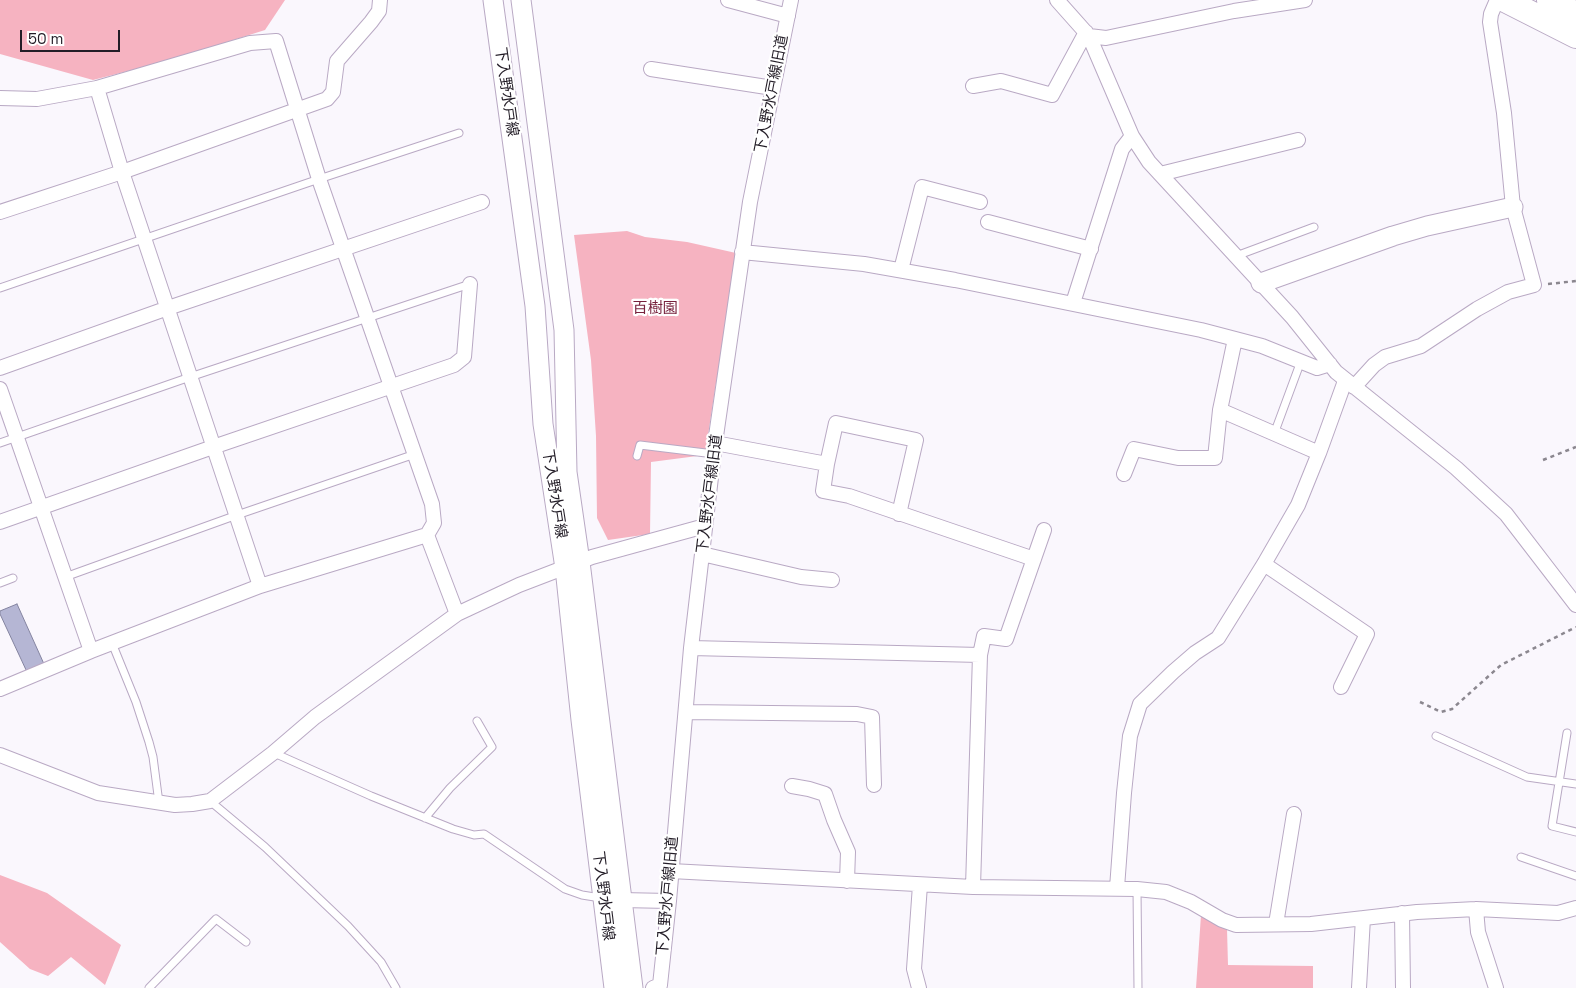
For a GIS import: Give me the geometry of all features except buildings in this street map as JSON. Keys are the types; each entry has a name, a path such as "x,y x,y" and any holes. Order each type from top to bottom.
{"highway":[{"path":"1505,0 1576,36"},
{"path":"1549,0 1576,14"}],"main road":[{"name":"下入野水戸線","path":"493,0 535,306 543,424 572,565"},
{"name":"下入野水戸線","path":"521,0 564,330 567,472 581,720 612,899 633,988"},
{"path":"1261,283 1426,226 1513,207"},
{"name":"下入野水戸線","path":"612,899 614,988"}],"street":[{"path":"0,212 122,172 327,100 333,92 337,60 379,11 380,0"},
{"path":"728,0 788,16"},
{"name":"下入野水戸線旧道","path":"654,988 660,985 691,648 705,526 742,252 750,202 791,0"},
{"path":"1057,0 1087,34 1132,136 1149,162 1292,317 1330,364 1350,384 1456,468 1506,514 1576,605"},
{"path":"1087,34 1106,38 1234,11 1305,0"},
{"path":"1117,888 1130,736 1140,704 1172,672 1195,653 1218,638 1264,564 1298,504 1350,384 1385,357 1420,346 1477,309 1508,292 1534,285 1513,207 1504,113 1490,22 1497,0"},
{"path":"972,86 1001,81 1052,95 1087,34"},
{"path":"0,98 37,99 97,88 250,43 276,41 318,179 432,504 434,523 427,534 260,586 91,651 0,689"},
{"path":"651,69 773,88"},
{"path":"97,88 122,172 260,586"},
{"path":"1072,303 1122,149 1132,136"},
{"path":"1160,174 1298,140"},
{"path":"901,270 922,187 980,202"},
{"path":"0,368 168,308 482,202"},
{"path":"988,222 1091,249"},
{"path":"742,252 864,264 901,270 1201,330 1262,346 1317,368 1330,364"},
{"path":"0,522 454,365 464,357 470,284"},
{"path":"1124,474 1134,449 1178,458 1215,458 1220,410 1235,339"},
{"path":"0,389 91,651"},
{"path":"1220,410 1320,454"},
{"path":"899,514 916,440 836,423 823,491 849,496 899,514 1034,559"},
{"path":"715,449 827,464"},
{"path":"0,755 98,793 175,805 210,800 274,753 314,717 457,614 519,585 592,557 705,526"},
{"path":"973,887 980,655 984,636 1006,639 1044,530"},
{"path":"427,534 457,614"},
{"path":"702,554 802,577 832,580"},
{"path":"1264,564 1367,634 1342,687"},
{"path":"691,648 980,655"},
{"path":"686,712 857,714 872,717 874,785"},
{"path":"792,786 825,794 848,852 847,881"},
{"path":"1276,924 1294,814"},
{"path":"671,871 920,885 1046,889 1137,889 1166,892 1191,902 1222,920 1236,925 1311,924 1402,914 1476,909 1558,913 1576,908"},
{"path":"919,988 914,969 920,885"},
{"path":"612,899 669,900"},
{"path":"1476,909 1478,932 1496,988"},
{"path":"1402,914 1403,988"},
{"path":"1360,988 1363,918"}],"lane":[{"path":"0,288 145,240 318,179 459,133"},
{"path":"1236,256 1314,227"},
{"path":"0,443 190,377 470,284"},
{"path":"1274,434 1301,361"},
{"path":"637,456 640,445 715,449"},
{"path":"65,577 415,454"},
{"path":"0,583 13,578"},
{"path":"112,643 136,702 149,742 153,757 159,803"},
{"path":"425,818 450,788 492,747 477,722"},
{"path":"1567,733 1552,826 1576,832"},
{"path":"1436,736 1527,777 1576,784"},
{"path":"274,753 453,830 474,835 484,834 565,889 582,895 612,899"},
{"path":"210,800 264,847 348,926 381,962 396,988"},
{"path":"1520,857 1576,876"},
{"path":"1137,889 1138,988"},
{"path":"149,988 216,919 246,942"}],"path":[{"path":"1534,285 1576,281"},
{"path":"1543,460 1576,448"},
{"path":"1420,702 1441,712 1452,709 1501,665 1576,626"}],"green space":[{"path":"0,0 285,0 265,30 167,61 93,80 0,54"},
{"name":"百樹園","path":"627,231 645,237 687,242 736,253 736,260 705,455 651,462 650,534 608,540 597,518 596,436 591,360 574,235"},
{"path":"0,875 47,893 121,945 105,985 71,957 48,976 30,969 0,942"},
{"path":"1201,915 1227,929 1228,965 1313,966 1313,988 1196,988"}]}
